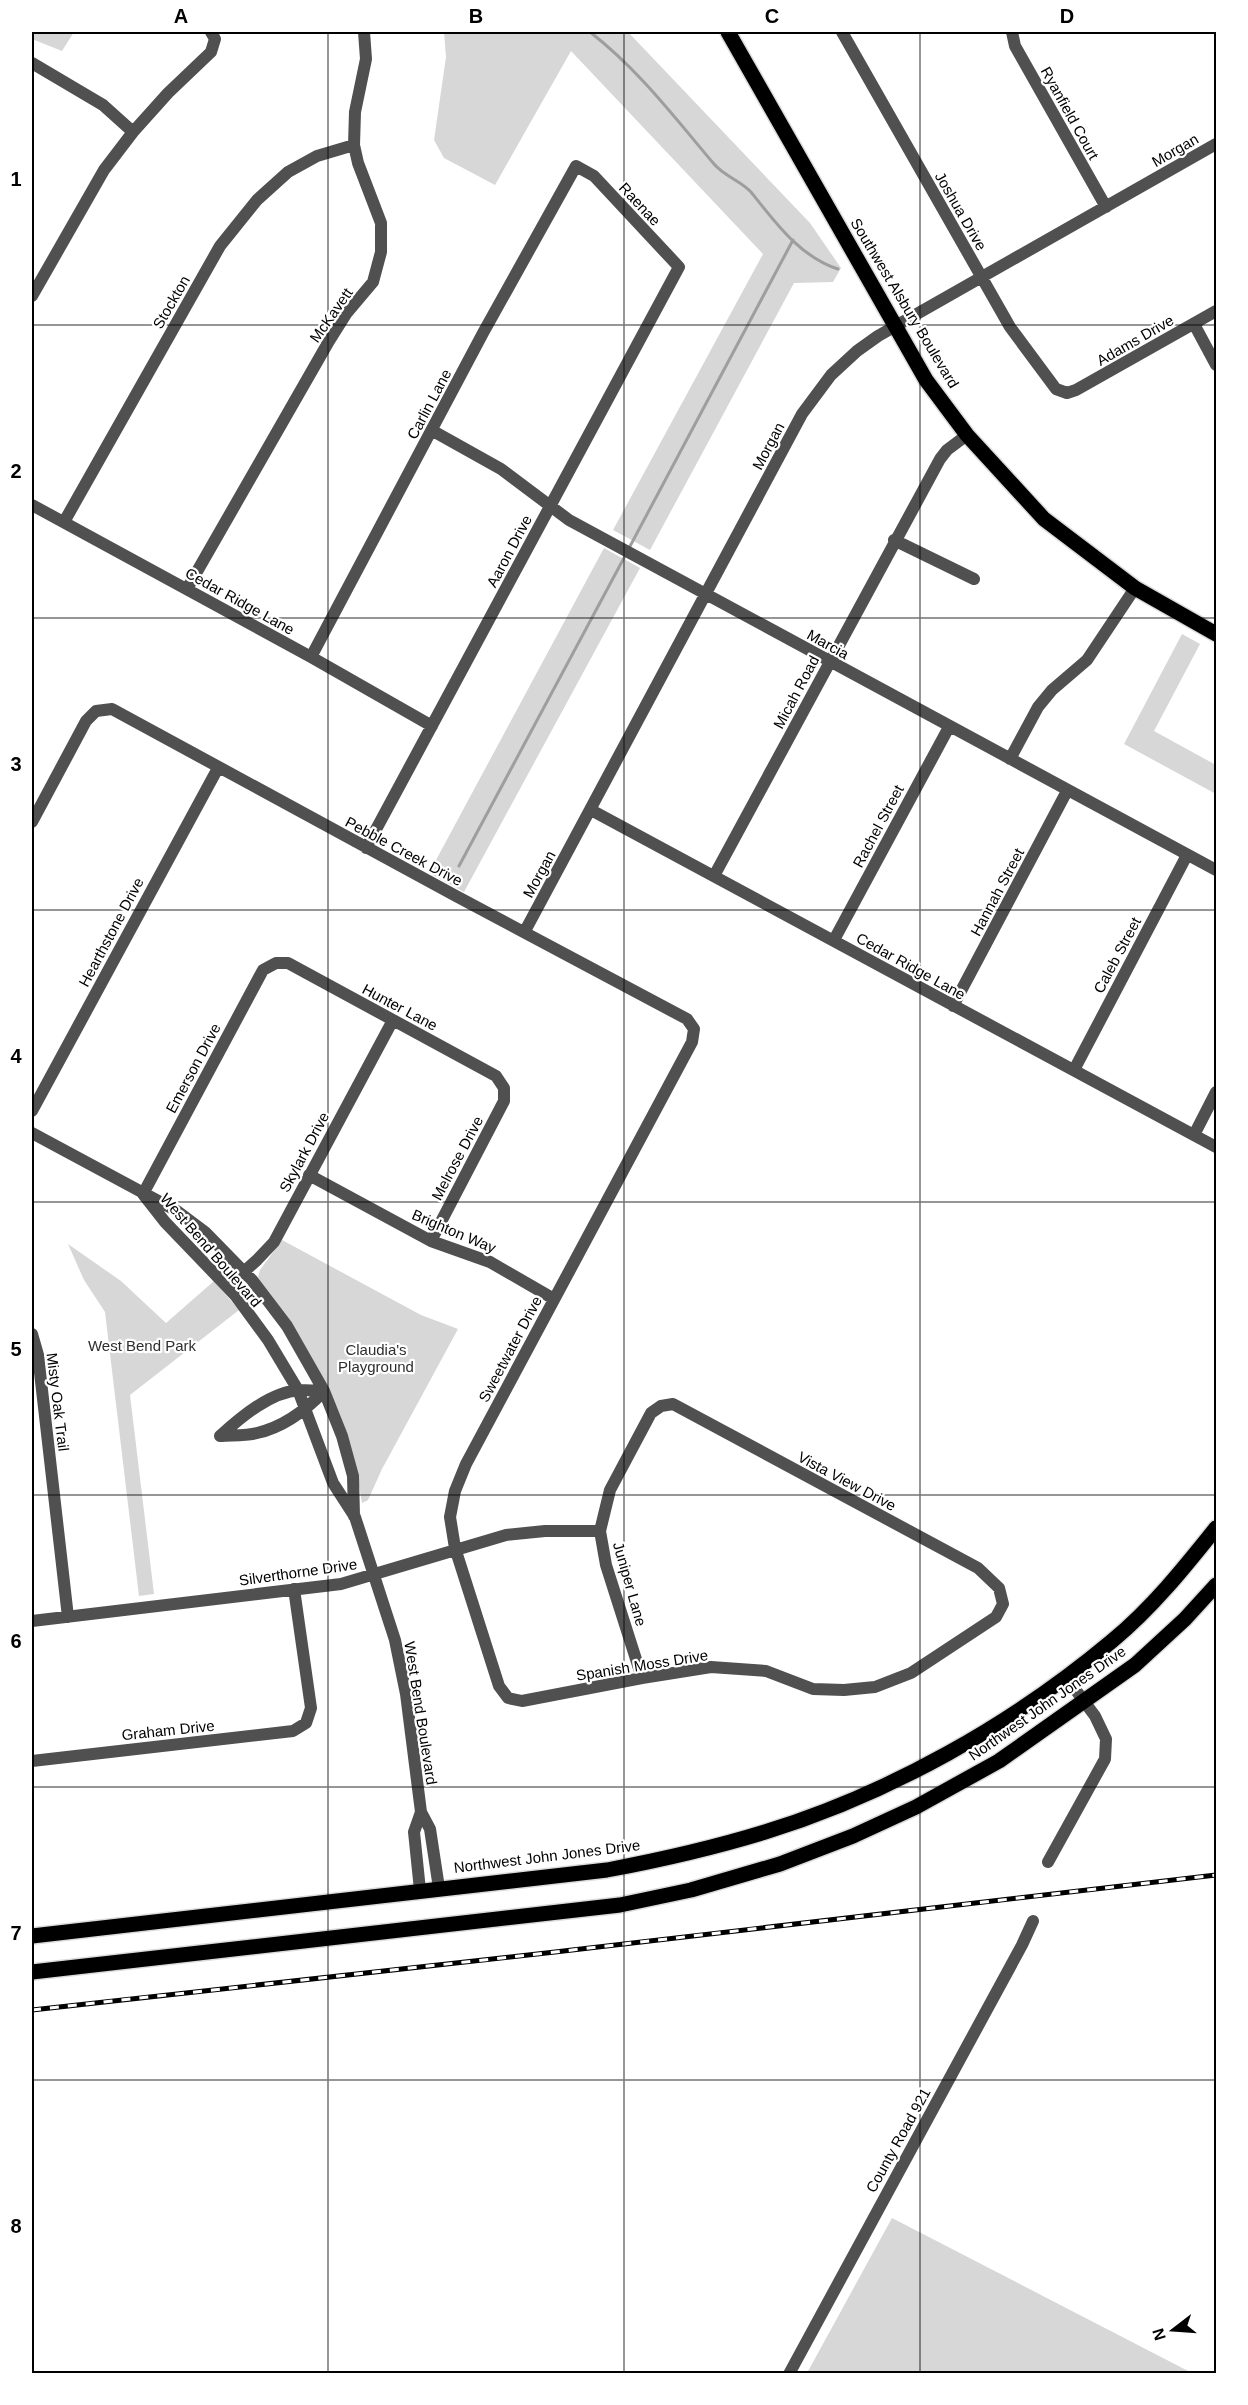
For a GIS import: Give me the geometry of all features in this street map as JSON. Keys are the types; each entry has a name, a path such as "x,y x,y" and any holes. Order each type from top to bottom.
{"main road":[{"name":"Southwest Alsbury Boulevard","path":"733,33 926,380 967,435 1044,519 1135,588 1216,634"},
{"name":"Northwest John Jones Drive","path":"32,1936 607,1870 680,1856 766,1832 836,1807 902,1777 982,1733 1066,1677 1113,1640 1162,1593 1216,1528"},
{"name":"Northwest John Jones Drive","path":"32,1972 620,1905 691,1890 780,1864 853,1836 916,1807 999,1761 1135,1665 1216,1585"}],"street":[{"path":"32,296 99,178 133,132 168,93 211,52 215,39 211,32"},
{"name":"McKavett","path":"187,589 329,341 346,314 373,282 381,252 381,223 358,163 354,145 355,112 366,59 364,32"},
{"name":"Joshua Drive","path":"842,32 1010,327 1056,389 1067,393"},
{"name":"Ryanfield Court","path":"1012,32 1015,46 1106,207"},
{"path":"32,63 103,105 133,132"},
{"name":"Morgan","path":"525,932 802,414 831,375 858,351 895,326 1216,144"},
{"name":"Stockton","path":"64,522 220,246 257,200 288,172 317,156 354,145"},
{"name":"Raenae","path":"576,166 594,176 679,267"},
{"name":"Carlin Lane","path":"311,657 483,333 576,166"},
{"name":"Aaron Drive","path":"366,848 679,267"},
{"name":"Adams Drive","path":"1067,393 1216,311"},
{"path":"1194,324 1216,365"},
{"name":"Marcia","path":"433,430 501,469 569,520 1216,870"},
{"name":"Micah Road","path":"714,876 894,540 940,459 947,450 967,435"},
{"name":"Cedar Ridge Lane","path":"32,505 311,657 432,726"},
{"path":"894,540 974,579"},
{"path":"1010,759 1038,707 1052,690 1087,660 1135,588"},
{"name":"Pebble Creek Drive","path":"32,822 86,721 96,711 112,709 366,848 687,1018 694,1029"},
{"name":"Rachel Street","path":"834,940 949,727"},
{"name":"Hearthstone Drive","path":"32,1111 218,768"},
{"name":"Hannah Street","path":"953,1006 1067,791"},
{"name":"Cedar Ridge Lane","path":"591,810 1216,1147"},
{"name":"Caleb Street","path":"1074,1070 1187,855"},
{"name":"Hunter Lane","path":"276,963 288,963 496,1076 504,1088"},
{"name":"Emerson Drive","path":"143,1194 263,970 276,963"},
{"name":"Skylark Drive","path":"228,1286 274,1242 393,1020"},
{"name":"Sweetwater Drive","path":"508,1698 499,1686 455,1548 450,1517 455,1491 466,1464 692,1042 694,1029"},
{"name":"Melrose Drive","path":"431,1241 504,1101 504,1088"},
{"path":"1194,1135 1216,1092"},
{"name":"West Bend Boulevard","path":"32,1133 143,1194 177,1210 191,1221 245,1272 287,1326 324,1391 342,1436 353,1476 355,1517 395,1640 406,1694 421,1812 430,1829 439,1888"},
{"name":"Brighton Way","path":"309,1175 431,1241 490,1262 554,1299"},
{"name":"West Bend Boulevard","path":"143,1194 165,1222 228,1286 268,1340 298,1390 333,1484 355,1517"},
{"name":"Misty Oak Trail","path":"32,1334 38,1355 68,1617"},
{"path":"298,1390 324,1391 306,1410 291,1420 257,1434 220,1436 248,1411 279,1396 298,1390"},
{"name":"Vista View Drive","path":"661,1406 673,1404 978,1568 999,1588 1003,1604"},
{"name":"Juniper Lane","path":"642,1678 606,1565 600,1531 610,1490 651,1413 661,1406"},
{"name":"Silverthorne Drive","path":"32,1621 341,1584 455,1548 506,1535 545,1531 600,1531"},
{"name":"Graham Drive","path":"32,1761 293,1731 306,1723 311,1708 294,1589"},
{"name":"Spanish Moss Drive","path":"508,1698 522,1701 711,1667 766,1671 813,1689 844,1690 875,1687 911,1673 996,1617 1003,1604"},
{"path":"1048,1862 1105,1759 1106,1738 1095,1716 1066,1677"},
{"name":"West Bend Boulevard","path":"420,1890 414,1832 421,1812"},
{"name":"County Road 921","path":"789,2373 1033,1921"}],"green space":[{"path":"32,32 74,32 62,51 32,39"},
{"path":"444,32 628,32 810,223 841,268 833,282 794,283 650,550 613,530 763,254 571,51 495,185 444,158 434,140 446,57"},
{"path":"604,548 640,568 464,892 429,873"},
{"path":"1182,634 1200,644 1154,731 1216,765 1216,794 1124,744"},
{"name":"Claudia's Playground","path":"282,1240 421,1315 458,1329 382,1469 368,1500 362,1503 356,1467 258,1277 260,1270"},
{"name":"West Bend Park","path":"68,1244 121,1281 166,1323 214,1281 239,1310 130,1395 154,1594 139,1596 105,1312 84,1280"},
{"path":"892,2218 1192,2373 807,2373"}],"waterway":[{"path":"590,32 625,62 718,168 751,192 789,237 812,256 838,269"},
{"path":"628,550 793,240"},
{"path":"459,866 625,556"}],"railway":[{"path":"32,2010 1216,1875"}]}
